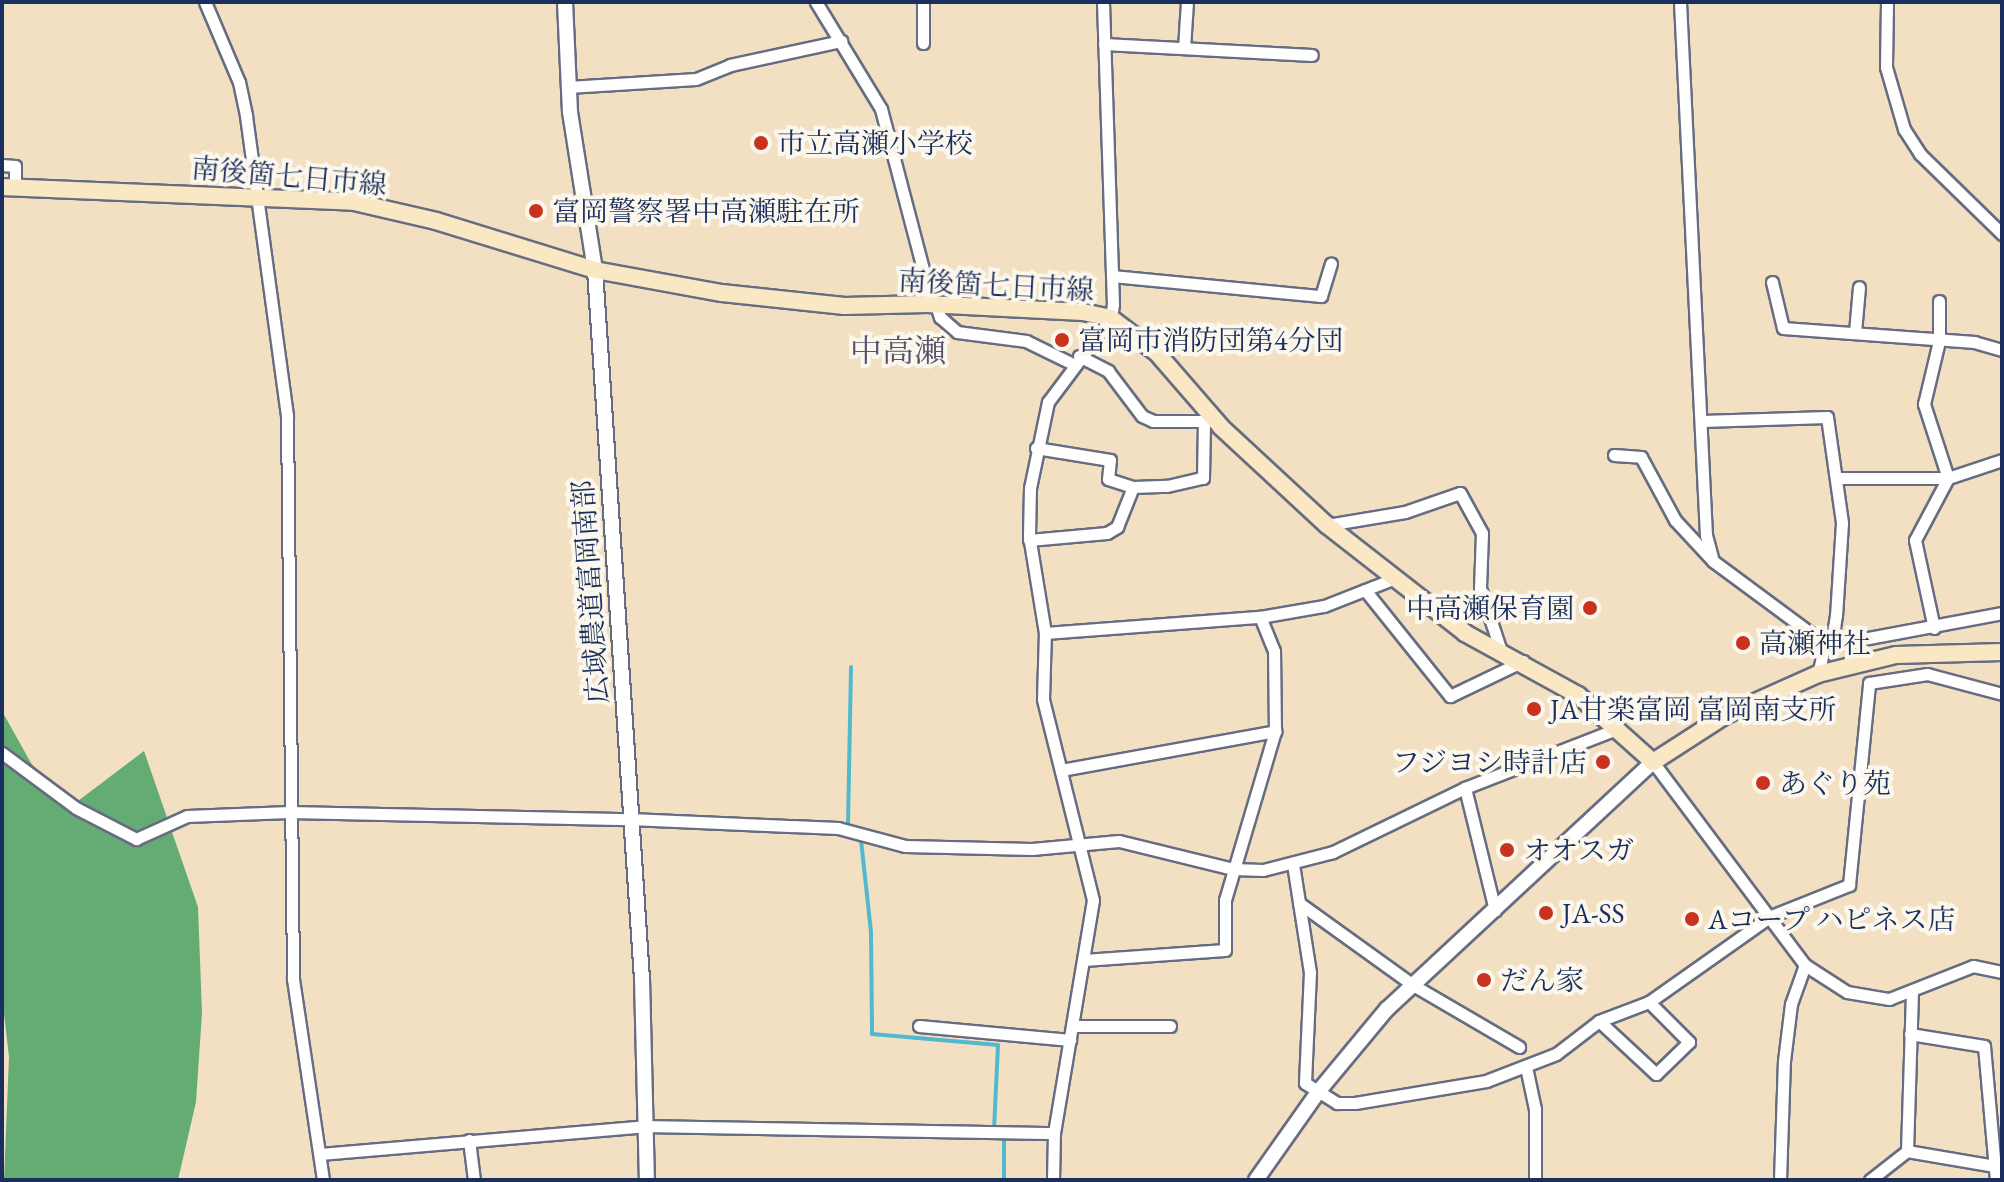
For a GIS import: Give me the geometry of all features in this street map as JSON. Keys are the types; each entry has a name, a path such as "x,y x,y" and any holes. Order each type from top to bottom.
{"main road":[{"name":"南後箇七日市線","path":"8,187 254,194 398,212 595,270 751,297 844,306 931,304 1083,312 1111,318 1157,353 1209,421 1327,525 1465,633 1523,661 1619,728 1653,762"},
{"path":"1653,762 1726,715 1818,674 1896,655 2002,652"}],"street":[{"path":"205,2 239,82 287,415 293,979 323,1180"},
{"name":"広域農道富岡南部","path":"565,2 568,87 595,270 648,1126 647,1180"},
{"path":"816,2 881,109 931,304 940,317 957,332 1026,341 1108,371 1142,416 1153,421 1209,421 1203,478 1133,487 1108,479 1110,460 1036,448"},
{"path":"923,2 923,43"},
{"path":"1053,1180 1054,1133 1093,900 1043,699 1045,633 1029,540 1036,448 1048,402 1076,360 1111,318 1103,2"},
{"path":"1184,48 1187,2"},
{"path":"1680,2 1706,535 1713,561"},
{"path":"1887,2 1886,67 1904,129 1920,154 2002,234"},
{"path":"568,87 696,79 730,65 841,41"},
{"path":"1104,44 1312,55"},
{"path":"2,165 15,166 8,187"},
{"path":"1112,276 1321,296 1331,263"},
{"path":"1772,282 1783,328 1855,332 2002,350"},
{"path":"1855,332 1859,287"},
{"path":"1934,628 1915,540 1948,478 1924,404 1939,341 1939,301"},
{"path":"1702,421 1827,417 1842,523 1828,644 1818,674"},
{"path":"1614,455 1641,457 1675,520 1713,561 1828,644 1934,628 2002,613"},
{"path":"1836,478 1948,478 2002,460"},
{"path":"1029,540 1107,533 1117,527 1133,487"},
{"path":"1327,525 1405,512 1460,493 1482,533 1480,588 1501,651"},
{"path":"1045,633 1260,617 1324,606 1393,579"},
{"path":"1365,590 1450,696 1523,661"},
{"path":"1084,960 1225,950 1225,900 1275,731 1274,651 1260,617"},
{"path":"1293,864 1310,972 1305,1083 1337,1103 1355,1103 1486,1081 1526,1067 1569,1046 1599,1021 1649,1002 1771,916 1849,885 1869,683 1927,674 2002,694"},
{"path":"2,753 23,772 124,836 136,839 187,816 289,812 630,819 838,828 905,846 1032,849 1080,841 1119,841 1233,869 1293,864 1333,852 1465,788 1619,728"},
{"path":"1061,770 1275,731"},
{"path":"1256,1180 1318,1092 1413,985 1653,762 1805,965 1847,992 1889,999 1912,993 1973,966 2002,972"},
{"path":"1465,788 1495,910"},
{"path":"1299,903 1413,985 1519,1047"},
{"path":"1780,1180 1784,1061 1791,1004 1805,965"},
{"path":"1907,1151 1912,993"},
{"path":"1599,1021 1656,1074 1689,1042 1649,1002"},
{"path":"919,1026 1070,1040"},
{"path":"1072,1026 1170,1026"},
{"path":"1910,1034 1984,1046 1999,1167 1996,1180"},
{"path":"1526,1067 1535,1109 1535,1180"},
{"path":"320,1154 648,1126 1054,1133"},
{"path":"469,1140 474,1180"},
{"path":"1870,1180 1907,1151 1999,1167"}],"green space":[{"path":"2,711 31,763 70,807 144,751 198,907 202,1013 196,1102 178,1180 4,1180 9,1057 2,996"}],"waterway":[{"path":"848,824 851,667"},
{"path":"861,840 871,932 872,1034 998,1045 994,1129"},
{"path":"1004,1140 1004,1180"}],"place":[{"name":"市立高瀬小学校","path":"761,143"},
{"name":"富岡警察署中高瀬駐在所","path":"536,211"},
{"name":"富岡市消防団第4分団","path":"1062,340"},
{"name":"中高瀬保育園","path":"1590,608"},
{"name":"高瀬神社","path":"1743,643"},
{"name":"JA甘楽富岡 富岡南支所","path":"1534,709"},
{"name":"フジヨシ時計店","path":"1603,762"},
{"name":"あぐり苑","path":"1763,783"},
{"name":"オオスガ","path":"1507,850"},
{"name":"JA-SS","path":"1546,913"},
{"name":"Aコープ ハピネス店","path":"1692,919"},
{"name":"だん家","path":"1484,980"}],"district":[{"name":"中高瀬","path":"898,351"}]}
